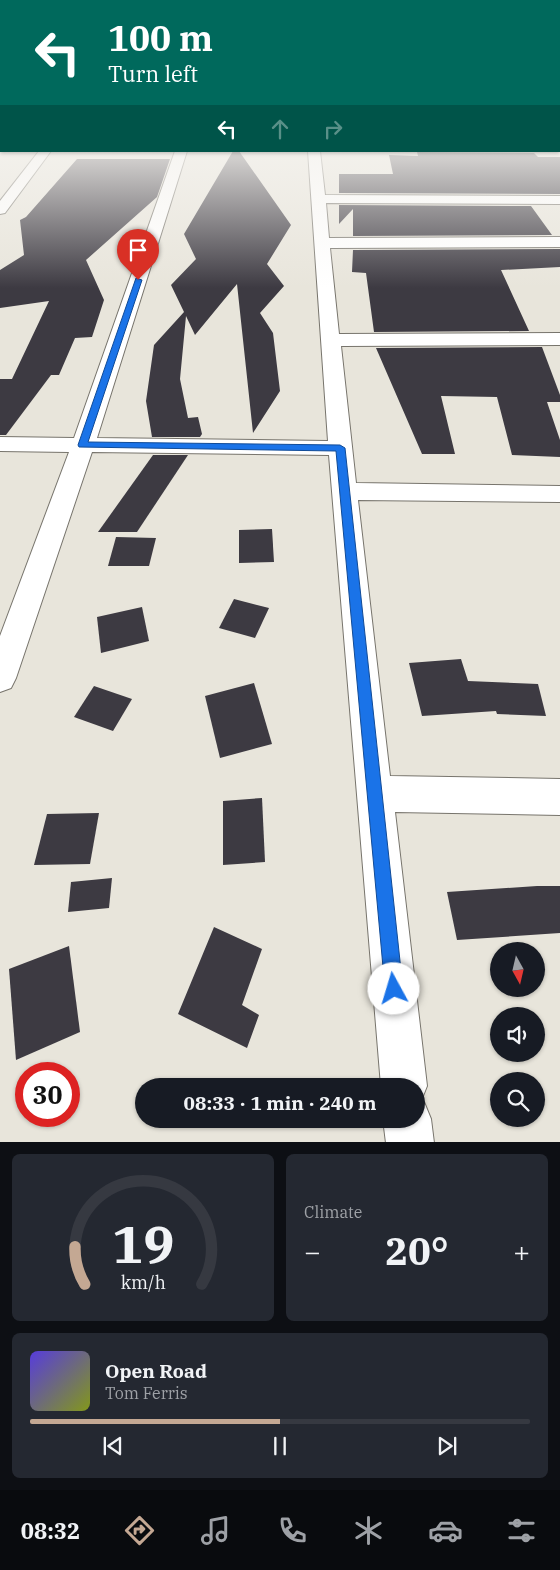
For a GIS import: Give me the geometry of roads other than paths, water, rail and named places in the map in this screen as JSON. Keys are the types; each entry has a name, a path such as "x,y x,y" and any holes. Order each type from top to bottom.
{"street":[{"path":"0,210 22,181"},
{"path":"0,678 83,445 171,181"},
{"path":"316,181 340,448 403,1078"},
{"path":"318,200 560,200"},
{"path":"321,242 560,242"},
{"path":"331,340 560,339"},
{"path":"0,444 340,448"},
{"path":"345,491 560,494"},
{"path":"375,794 560,796"},
{"path":"408,1128 410,1142"}]}
